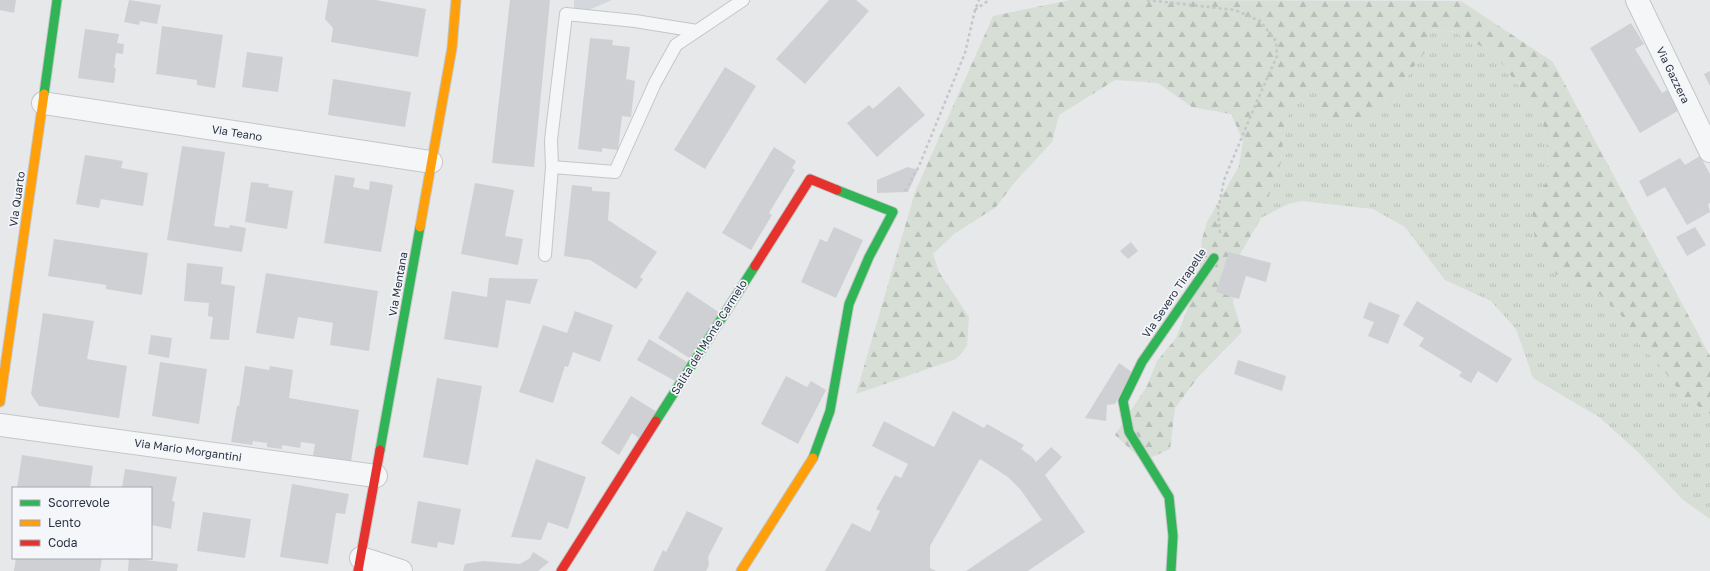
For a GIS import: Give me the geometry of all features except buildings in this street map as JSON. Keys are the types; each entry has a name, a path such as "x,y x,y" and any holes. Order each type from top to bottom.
{"street":[{"name":"Via Quarto","path":"0,402 57,0"},
{"name":"Via Mentana","path":"359,564 452,48 456,0"},
{"name":"Via Gazzera","path":"1637,0 1710,151"},
{"name":"Via Teano","path":"43,103 431,162"},
{"name":"Salita del Monte Carmelo","path":"561,571 810,179 893,212"},
{"path":"741,571 815,455 830,411 849,304 869,257 893,212"},
{"name":"Via Severo Tirapelle","path":"1171,571 1173,536 1169,497 1129,432 1124,401 1142,362 1214,258"},
{"name":"Via Mario Morgantini","path":"0,425 376,476"},
{"path":"359,564 401,571"}],"lane":[{"path":"552,167 615,172 655,83 676,46 743,0"},
{"path":"545,255 552,167 551,140 566,14 635,21 697,31"}],"path":[{"path":"893,212 919,166 939,120 965,53 975,10 979,0"},
{"path":"975,10 989,0"},
{"name":"Via Severo Tirapelle","path":"1147,0 1235,10 1260,21 1276,41 1277,56 1224,180 1218,210 1220,234 1214,258"}],"shaded area":[{"path":"574,0 612,0 574,16"}],"green space":[{"path":"1070,0 1461,1 1553,62 1710,356 1710,414 1684,397 1659,364 1637,342 1621,315 1595,290 1556,274 1535,241 1532,207 1546,182 1548,155 1543,119 1494,53 1454,32 1431,29 1425,52 1412,69 1395,99 1372,115 1344,121 1322,119 1317,80 1292,101 1284,132 1281,162 1261,218 1238,258 1233,303 1242,332 1199,376 1175,408 1170,449 1143,461 1115,435 1147,386 1157,361 1176,338 1199,280 1202,239 1207,222 1239,166 1243,141 1231,114 1192,107 1158,83 1115,80 1059,115 1052,142 1014,183 996,207 954,234 933,254 939,272 969,317 967,346 956,359 856,394 915,192 993,16"},
{"path":"1430,29 1454,32 1494,53 1543,119 1548,155 1546,182 1532,207 1556,274 1595,290 1621,315 1637,342 1659,364 1684,397 1710,414 1710,519 1682,499 1638,452 1599,417 1533,378 1516,329 1491,301 1445,280 1405,227 1373,209 1302,201 1288,204 1261,218 1281,162 1284,132 1292,101 1317,80 1395,99 1412,69 1425,52"}],"traffic: fast":[{"path":"44,94 57,0"},
{"path":"813,458 830,411 849,304 869,257 893,212 837,190"},
{"path":"380,450 420,227"},
{"path":"1171,571 1173,536 1169,497 1129,432 1123,401 1142,362 1214,258"},
{"path":"656,421 755,266"}],"traffic: slow":[{"path":"420,227 452,48 456,0"},
{"path":"0,402 44,94"},
{"path":"741,571 813,458"}],"traffic: jam":[{"path":"755,266 810,179 837,190"},
{"path":"561,571 656,421"},
{"path":"358,571 380,450"}]}
